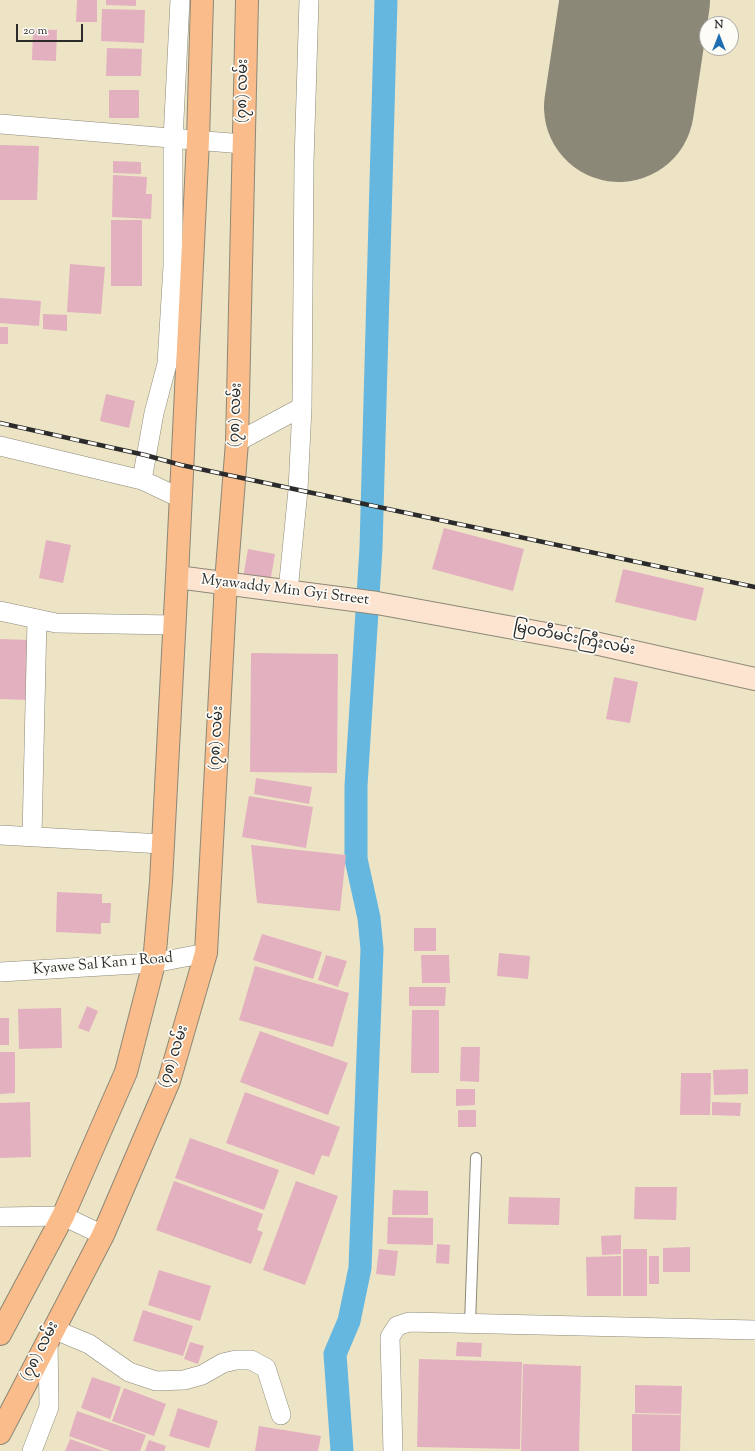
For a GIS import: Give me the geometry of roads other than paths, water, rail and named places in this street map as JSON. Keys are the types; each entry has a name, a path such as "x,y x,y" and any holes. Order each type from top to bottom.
{"main road":[{"path":"0,1334 63,1216 126,1072 154,963 163,844 177,578 198,140 202,0"},
{"name":"(၇၈) လမ်း","path":"0,1433 50,1333 103,1235 169,1080 206,953 226,582 237,442 247,0"},
{"name":"Myawaddy Min Gyi Street","path":"177,578 226,582 385,604"},
{"name":"မြဝတီမင်းကြီးလမ်း","path":"385,604 590,642 755,679"}],"street":[{"path":"142,480 154,413 167,364 173,266 173,139 180,0"},
{"path":"288,591 298,490 302,407 304,162 309,0"},
{"path":"0,124 243,144"},
{"path":"237,442 302,407"},
{"path":"0,446 142,480 180,498"},
{"path":"0,611 56,623 174,625"},
{"path":"32,836 37,618"},
{"path":"0,835 32,836 83,841 163,844"},
{"name":"Kyawe Sal Kan 1 Road","path":"0,972 154,963 206,953"},
{"path":"0,1217 63,1216 103,1235"},
{"path":"393,1451 390,1337 397,1326 409,1322 755,1330"},
{"path":"32,1451 48,1407 50,1333 88,1344 129,1372 156,1381 184,1380 202,1375 223,1363 236,1360 251,1360 266,1368 281,1415"}],"lane":[{"path":"470,1323 476,1158"}],"waterway":[{"path":"342,1451 335,1354 349,1321 360,1268 372,949 369,918 356,859 356,786 371,548 386,0"}],"railway":[{"path":"0,423 145,455 181,465 755,587"}]}
